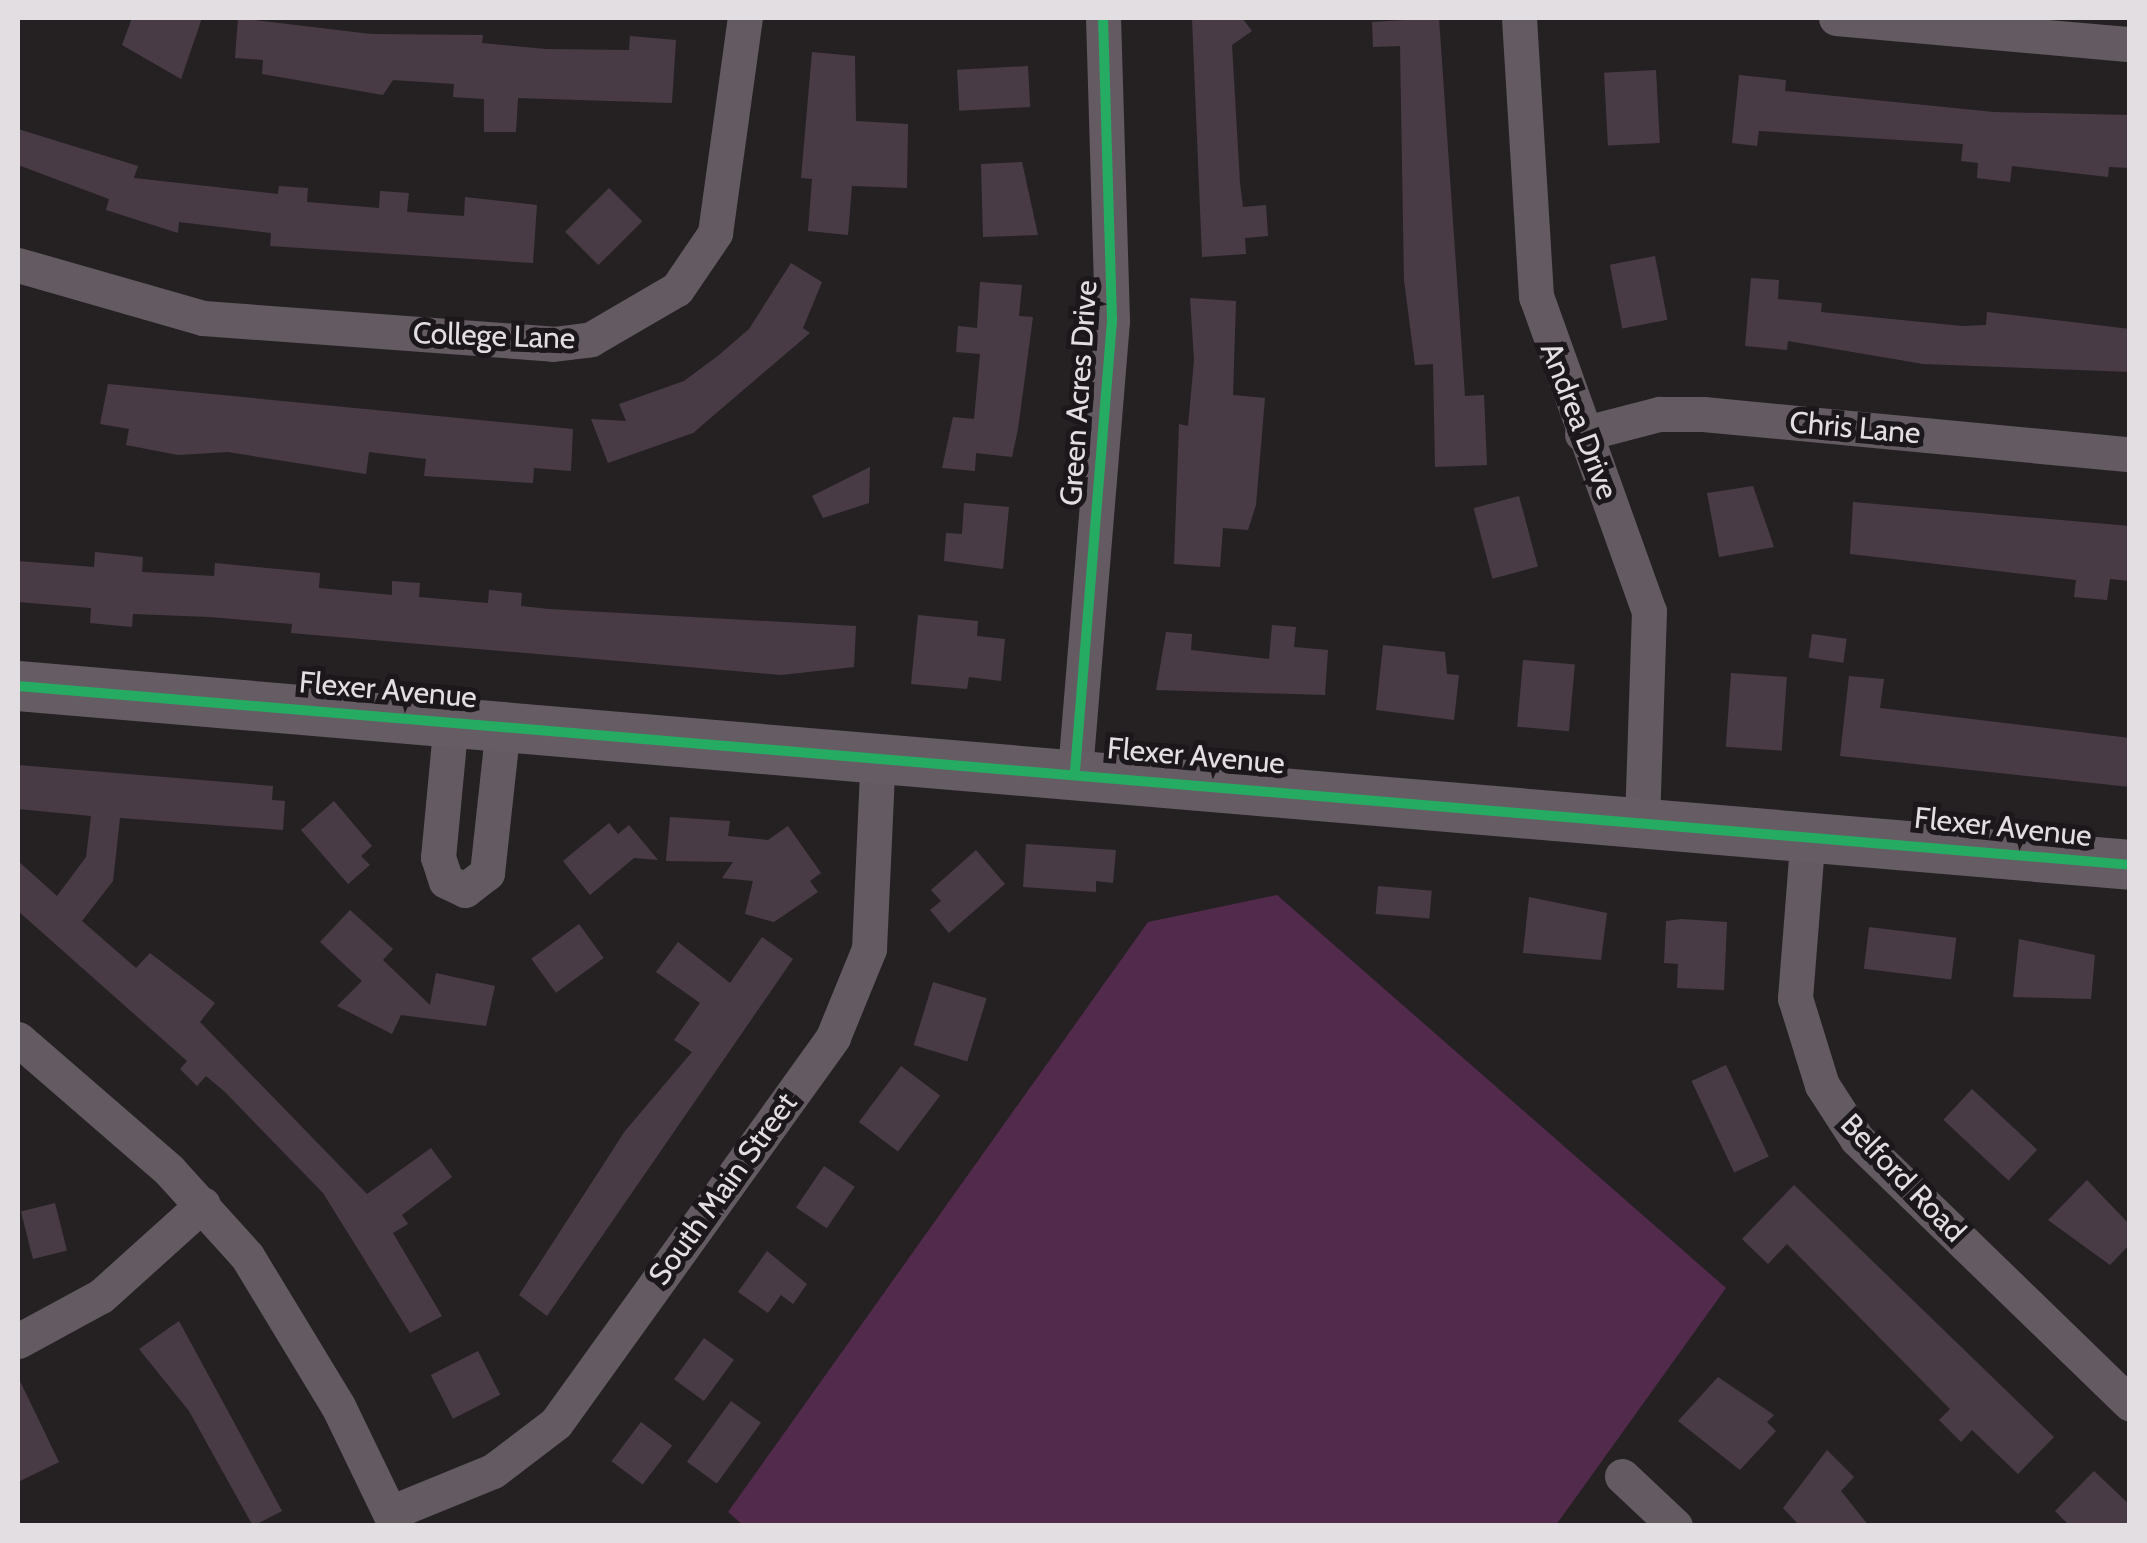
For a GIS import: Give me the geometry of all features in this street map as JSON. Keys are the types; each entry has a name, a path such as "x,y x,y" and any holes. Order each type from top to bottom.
{"street":[{"name":"College Lane","path":"18,265 203,318 554,344 620,329 677,290 715,232 745,18"},
{"name":"Green Acres Drive","path":"1074,771 1112,320 1103,18"},
{"name":"Andrea Drive","path":"1519,18 1536,296 1582,434 1649,611 1642,819"},
{"path":"1836,18 1908,20 2130,44"},
{"name":"Chris Lane","path":"1582,434 1659,414 1704,414 2130,454"},
{"name":"Flexer Avenue","path":"18,686 878,754 2130,865"},
{"path":"451,720 438,858 446,882 465,890 487,874 503,725"},
{"name":"South Main Street","path":"393,1519 493,1471 556,1423 833,1038 868,949 878,754"},
{"name":"Belford Road","path":"1808,834 1795,998 1822,1085 1857,1139 2130,1404"},
{"path":"18,1039 203,1204 286,1312 393,1519"},
{"path":"18,1341 101,1296 203,1204"},
{"path":"1622,1476 1675,1526"}],"shaded area":[{"path":"1277,895 1726,1288 1556,1525 743,1525 728,1512 1148,922"}],"building":[{"path":"132,18 202,18 181,79 122,45"},
{"path":"238,18 371,34 483,35 482,43 546,49 629,50 630,36 676,40 672,103 518,98 516,132 484,132 484,99 453,97 454,84 393,80 383,95 262,74 263,60 235,58"},
{"path":"1192,18 1242,18 1252,31 1232,45 1240,183 1243,207 1266,205 1268,236 1245,238 1246,254 1202,257"},
{"path":"1439,18 1465,396 1484,395 1487,465 1435,467 1433,364 1415,365 1404,280 1400,46 1373,47 1372,22"},
{"path":"812,52 855,56 856,121 908,124 907,188 852,186 848,235 808,231 812,179 801,178"},
{"path":"1028,66 1030,107 959,111 957,70"},
{"path":"1656,70 1660,143 1608,146 1604,73"},
{"path":"1739,75 1786,80 1785,91 1994,112 2130,115 2130,168 2109,167 2108,177 2012,166 2010,182 1977,178 1978,163 1961,161 1963,144 1759,131 1757,146 1732,143"},
{"path":"18,129 138,166 134,178 278,194 279,186 308,188 307,202 379,208 380,191 409,193 407,212 464,216 465,197 537,205 533,263 270,246 271,233 179,222 178,233 106,210 109,199 18,165"},
{"path":"1022,162 1038,235 983,237 981,164"},
{"path":"609,188 642,221 598,265 565,232"},
{"path":"1655,256 1667,320 1622,329 1610,265"},
{"path":"791,263 822,282 803,328 810,333 693,433 608,463 591,419 626,421 619,404 684,381 719,355 749,329"},
{"path":"1751,278 1779,280 1778,299 1822,303 1821,312 1962,326 1986,325 1987,312 2130,329 2130,372 1923,364 1788,341 1787,350 1745,346"},
{"path":"980,282 1022,285 1019,316 1033,317 1018,429 1012,457 976,453 975,471 942,468 953,417 974,419 980,354 956,352 958,326 977,328"},
{"path":"1190,298 1236,301 1233,395 1265,398 1256,505 1248,530 1223,528 1220,567 1174,564 1179,424 1188,426 1194,360"},
{"path":"108,384 573,429 571,471 534,468 533,483 424,476 426,459 369,452 366,474 228,452 178,455 126,445 129,429 100,424"},
{"path":"870,467 869,503 823,518 812,496"},
{"path":"1753,486 1774,547 1719,557 1707,493"},
{"path":"1519,496 1538,567 1492,579 1474,508"},
{"path":"1853,502 2130,526 2130,581 2110,579 2107,600 2074,597 2076,580 1850,554"},
{"path":"964,503 1009,507 1003,569 944,561 946,533 962,534"},
{"path":"95,552 143,557 142,572 214,576 215,563 320,573 319,588 392,595 392,581 420,583 419,597 488,603 489,590 522,593 521,606 549,609 856,626 854,667 781,675 291,633 292,624 210,617 133,614 132,627 90,623 91,608 18,602 18,561 94,567"},
{"path":"918,615 978,621 977,636 1005,639 1001,681 969,677 967,689 911,684"},
{"path":"1272,625 1296,627 1294,647 1328,650 1325,695 1156,690 1166,632 1192,634 1191,650 1269,659"},
{"path":"1812,634 1847,639 1843,663 1809,658"},
{"path":"1383,645 1445,652 1447,674 1459,675 1454,720 1376,710"},
{"path":"1523,660 1575,665 1569,731 1517,727"},
{"path":"1731,673 1787,677 1782,751 1726,747"},
{"path":"1849,676 1884,679 1880,708 2130,738 2130,787 1840,756"},
{"path":"18,765 273,786 272,800 285,801 283,830 120,818 113,881 82,921 136,968 150,953 215,1003 200,1022 367,1194 431,1148 452,1177 402,1215 408,1224 393,1233 442,1316 410,1333 323,1193 225,1092 206,1076 197,1086 180,1069 187,1061 18,911 18,861 57,896 86,857 91,816 18,809"},
{"path":"334,801 372,846 361,856 370,865 348,884 301,830"},
{"path":"670,817 730,821 728,836 768,840 788,826 821,873 810,881 818,892 774,922 745,914 753,881 722,878 733,862 666,861"},
{"path":"609,823 618,834 629,825 658,860 634,858 590,895 563,861"},
{"path":"1026,844 1116,850 1113,883 1096,881 1096,892 1023,887"},
{"path":"976,850 1005,884 949,933 930,910 941,901 931,890"},
{"path":"1378,886 1432,891 1429,919 1376,914"},
{"path":"1529,897 1607,913 1601,960 1523,953"},
{"path":"350,910 393,949 383,960 430,1005 436,973 495,986 486,1026 401,1015 392,1034 337,1006 362,981 320,942"},
{"path":"1666,921 1727,922 1724,990 1677,988 1678,964 1664,963"},
{"path":"579,924 604,958 556,993 531,959"},
{"path":"1869,927 1956,938 1951,979 1864,969"},
{"path":"762,937 793,959 547,1316 519,1295 625,1131 692,1052 674,1040 700,1003 656,972 678,942 730,983"},
{"path":"2019,939 2095,955 2091,999 2013,997"},
{"path":"933,982 987,998 967,1061 914,1045"},
{"path":"1726,1065 1769,1157 1734,1173 1692,1081"},
{"path":"901,1066 940,1095 898,1151 859,1122"},
{"path":"1972,1089 2037,1150 2008,1180 1943,1120"},
{"path":"824,1166 855,1187 827,1228 796,1207"},
{"path":"2087,1180 2130,1225 2130,1244 2110,1265 2048,1220"},
{"path":"1794,1185 2054,1437 2018,1474 1972,1430 1961,1442 1939,1420 1950,1409 1787,1244 1768,1264 1742,1239"},
{"path":"55,1203 67,1251 33,1259 21,1211"},
{"path":"767,1251 807,1284 793,1304 781,1295 768,1313 738,1292"},
{"path":"179,1321 282,1511 253,1526 189,1411 139,1349"},
{"path":"704,1338 734,1360 704,1401 674,1379"},
{"path":"478,1351 500,1395 453,1419 431,1375"},
{"path":"18,1377 59,1462 18,1482"},
{"path":"1718,1377 1774,1415 1767,1422 1776,1431 1740,1470 1678,1421"},
{"path":"731,1401 761,1423 717,1483 687,1462"},
{"path":"641,1422 672,1445 643,1485 612,1461"},
{"path":"1827,1450 1854,1477 1841,1491 1869,1526 1800,1526 1783,1508"},
{"path":"2094,1471 2130,1505 2130,1526 2070,1526 2055,1511"}],"cycle path":[{"path":"1075,771 1112,320 1103,18"},
{"path":"18,686 2130,865"}]}
